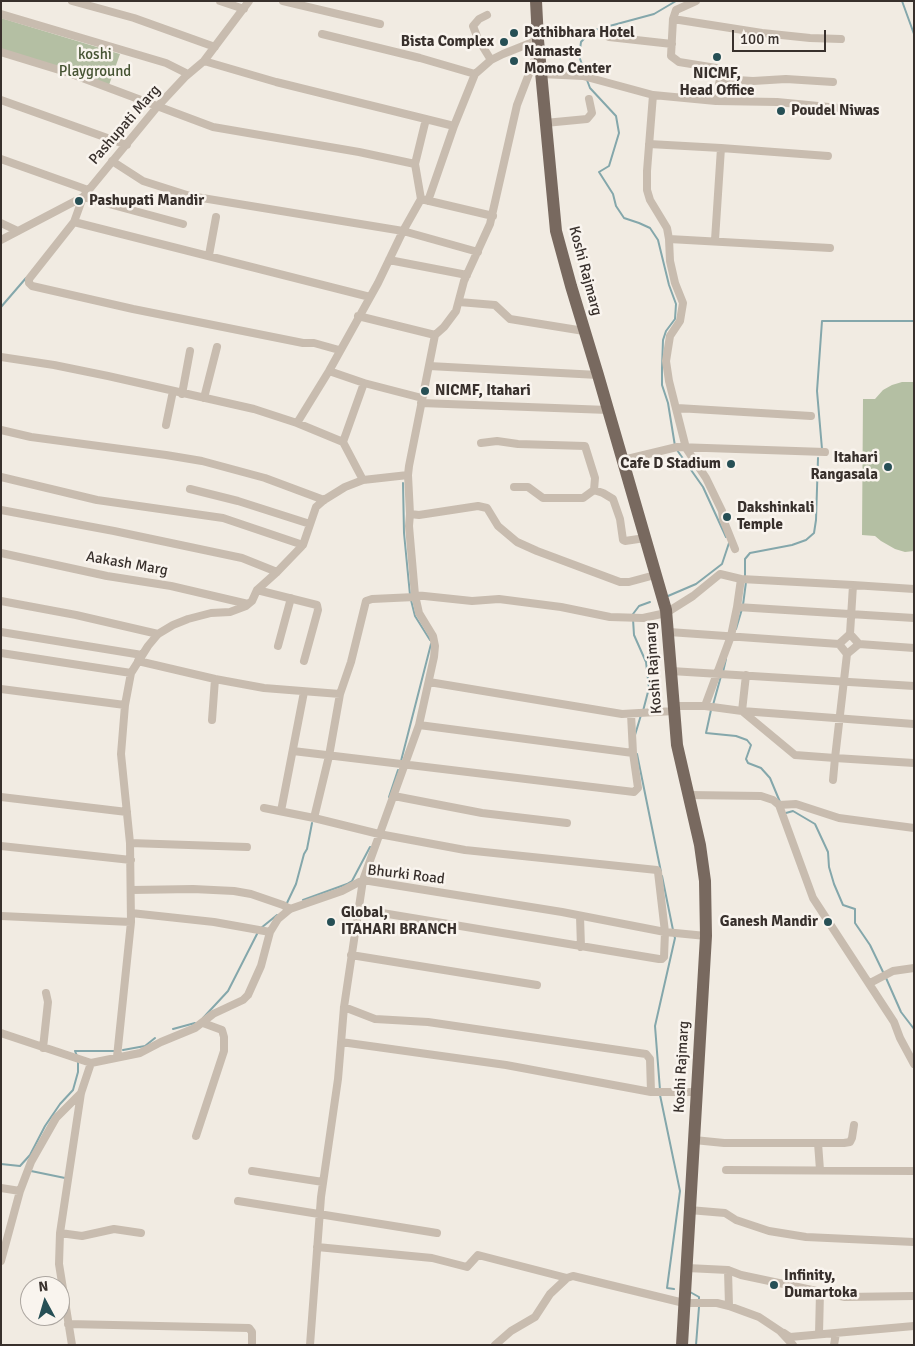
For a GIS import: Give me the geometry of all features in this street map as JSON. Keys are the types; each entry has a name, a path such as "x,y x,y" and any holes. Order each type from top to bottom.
{"main road":[{"name":"Koshi Rajmarg","path":"536,1 538,44 556,231 666,612 677,745 700,845 705,881 706,936 682,1345"}],"street":[{"path":"72,1 134,18 215,47"},
{"path":"220,1 244,9"},
{"name":"Pashupati Marg","path":"1,240 83,197 157,107 204,60 249,1"},
{"path":"283,1 380,24"},
{"path":"696,1 676,10 673,20 672,56 679,62 719,69 720,79 716,101"},
{"path":"1,14 166,64 188,74"},
{"path":"487,15 479,19 473,26 478,39 491,60"},
{"path":"673,20 810,38 841,38"},
{"path":"322,34 420,58 475,74"},
{"path":"609,38 672,44"},
{"path":"297,423 329,371 370,297 390,260 402,231 425,200 475,74 491,60 503,54 538,44"},
{"path":"310,1345 323,1182 338,1080 344,1007 363,880 419,725 435,646 433,636 420,613 415,596 409,526 408,475 435,335 444,327 456,311 467,275 493,216 517,106 538,44"},
{"path":"1,52 69,73 213,127 374,155 414,164"},
{"path":"204,60 285,85 454,126"},
{"path":"541,74 587,77 653,95 716,101 777,102 839,108"},
{"path":"720,79 753,81 786,79 833,82"},
{"path":"653,95 647,190 650,200 667,228 670,261 675,284 683,303 680,321 670,336 666,361 669,381 686,448 706,478 722,511 723,519 735,549"},
{"path":"546,124 587,119 592,113 590,99"},
{"path":"1,100 127,145"},
{"path":"425,200 414,164 426,119"},
{"path":"649,144 828,156"},
{"path":"715,240 721,148"},
{"path":"1,159 88,190"},
{"path":"112,161 143,181 190,196 402,231 478,252"},
{"path":"183,224 83,197 74,222 29,279 30,284 133,309 303,343 314,343 339,350"},
{"path":"425,200 493,216"},
{"path":"209,256 216,217"},
{"path":"74,222 370,297"},
{"path":"1,223 18,231"},
{"path":"669,239 715,240 830,248"},
{"path":"390,260 467,275"},
{"path":"459,302 495,305 510,320 584,331"},
{"path":"358,316 435,335"},
{"path":"204,398 217,347"},
{"path":"182,394 190,351"},
{"path":"1,357 54,365 254,409 297,423 343,442 363,480"},
{"path":"429,366 598,375"},
{"path":"329,371 422,401 608,410"},
{"path":"343,442 364,383"},
{"path":"166,425 173,391"},
{"path":"677,408 811,416"},
{"path":"1,430 30,437 202,461 265,478 324,500"},
{"path":"481,444 497,441 586,446 595,478 594,490 583,498 543,498 528,487 514,487"},
{"path":"623,460 674,447 824,452"},
{"path":"116,1057 131,918 130,843 121,754 125,705 131,673 158,634 188,619 211,613 238,610 248,604 257,590 278,572 303,545 316,507 324,500 345,487 363,480 408,475"},
{"path":"1,477 97,500 223,518 303,545"},
{"path":"190,489 238,501 310,524"},
{"path":"594,490 613,498 624,541 645,538"},
{"path":"410,514 419,515 478,506 487,508 498,526 517,542 537,551 620,582 629,582 655,574"},
{"path":"1,510 242,558 278,572"},
{"name":"Aakash Marg","path":"1,553 107,576 171,586 248,604"},
{"path":"314,818 329,756 340,694 351,662 366,602 372,599 415,596 472,601 499,599 561,607 624,619 643,618 666,612 693,596 720,574 754,580 914,589"},
{"path":"710,707 733,636 743,579"},
{"path":"839,644 850,634 853,585"},
{"path":"257,590 318,606 304,661"},
{"path":"278,646 290,598"},
{"path":"1,601 76,615 158,634"},
{"path":"739,607 914,618"},
{"path":"1,632 140,658 215,679 264,688 340,694"},
{"path":"669,632 839,644 848,654"},
{"path":"850,634 859,644 914,648"},
{"path":"833,780 848,654 859,644"},
{"path":"1,652 131,673"},
{"path":"671,671 914,686"},
{"path":"742,711 746,675"},
{"path":"212,720 215,679"},
{"path":"429,682 633,714 710,707 914,724"},
{"path":"1,689 125,705"},
{"path":"281,811 304,692"},
{"path":"742,711 795,755 914,763"},
{"path":"293,751 634,792 638,788 633,753 633,714"},
{"path":"419,725 633,753"},
{"path":"689,795 761,796 782,805 796,804 839,818 914,828"},
{"path":"394,796 482,814 567,823"},
{"path":"1,797 127,812"},
{"path":"782,805 813,898 894,1022 914,1064"},
{"path":"264,808 379,834 465,850 657,870 667,933 664,957 662,959 358,910"},
{"path":"130,843 247,847"},
{"path":"1,846 131,860"},
{"name":"Bhurki Road","path":"88,1062 140,1053 195,1028 213,1014 238,1003 248,995 261,966 270,932 278,919 290,909 342,891 363,880 580,916 667,933 706,936"},
{"path":"132,890 193,889 234,891 259,897 290,909"},
{"path":"1,916 131,918 214,922 270,932"},
{"path":"580,916 581,947"},
{"path":"351,955 537,985"},
{"path":"870,983 884,975 914,968"},
{"path":"43,1048 48,1002 46,993"},
{"path":"344,1007 375,1019 447,1025 646,1054 650,1059 653,1092"},
{"path":"196,1136 224,1051 222,1030 203,1022"},
{"path":"1,1033 88,1062 81,1093 60,1233 58,1264 60,1276"},
{"path":"341,1042 473,1062 506,1065 653,1092 697,1092"},
{"path":"1,1261 20,1192 31,1162 56,1118 81,1093"},
{"path":"694,1140 724,1143 850,1142 854,1125"},
{"path":"818,1143 820,1170"},
{"path":"726,1170 914,1171"},
{"path":"252,1171 323,1182"},
{"path":"1,1188 20,1192"},
{"path":"238,1201 437,1233"},
{"path":"690,1210 725,1213 736,1220 769,1232 806,1237 914,1242"},
{"path":"60,1233 82,1236 114,1230 141,1233"},
{"path":"318,1247 432,1258 467,1267 478,1255 567,1278"},
{"path":"686,1268 728,1270 741,1275 845,1298 914,1296"},
{"path":"728,1270 729,1306"},
{"path":"495,1345 511,1331 535,1317 550,1294 567,1278 573,1276 684,1303 717,1303 729,1306 759,1317 790,1337 914,1326"},
{"path":"819,1334 820,1292"},
{"path":"70,1324 249,1328 252,1332 252,1345"},
{"path":"68,1326 72,1345"},
{"path":"780,1331 793,1345"},
{"path":"834,1345 836,1333"}],"green space":[{"name":"koshi Playground","path":"1,18 120,54 109,85 1,51"},
{"name":"Itahari Rangasala","path":"902,382 914,382 914,551 905,552 895,549 875,536 862,535 863,399 875,399 883,390"}],"waterway":[{"path":"585,73 579,56 581,42 591,31 654,14 676,1"},
{"path":"902,1 914,34"},
{"path":"587,80 590,88 616,116 619,133 609,166 599,172 613,194 616,206 624,218 650,228 658,240 669,285 676,304 675,319 666,331 663,340 662,368 662,385 668,403 675,446"},
{"path":"1,307 26,278"},
{"path":"822,449 817,391 822,321 914,321"},
{"path":"677,450 703,487 726,537"},
{"path":"745,578 745,559 750,553 792,545 806,540 814,533 818,458"},
{"path":"403,483 404,533 410,595"},
{"path":"668,596 696,584 722,564 729,543"},
{"path":"743,605 746,582"},
{"path":"411,600 415,616 430,640"},
{"path":"633,614 639,606 650,602"},
{"path":"736,629 742,609"},
{"path":"633,619 634,635 646,662 649,688 643,711"},
{"path":"401,761 431,644"},
{"path":"723,672 726,659"},
{"path":"713,705 721,676"},
{"path":"711,710 706,733 736,736 747,740 751,745 746,759 748,763 761,768 770,778 780,802"},
{"path":"635,735 641,715"},
{"path":"637,754 661,872"},
{"path":"389,797 398,770"},
{"path":"786,813 793,811 815,824 828,852 829,867 843,905 855,909 855,923 870,945 884,974"},
{"path":"286,905 296,884 307,849 312,823"},
{"path":"303,900 352,881 370,847"},
{"path":"662,876 673,930"},
{"path":"261,928 277,915"},
{"path":"203,1018 228,991 258,932"},
{"path":"660,1090 655,1026 675,938 674,935"},
{"path":"886,978 901,1012 914,1029"},
{"path":"173,1029 195,1023"},
{"path":"123,1050 145,1046 155,1038"},
{"path":"77,1056 75,1051 115,1051"},
{"path":"1,1164 20,1166 30,1155 45,1126 60,1104 73,1090 78,1072 78,1060"},
{"path":"660,1095 680,1191 667,1288 674,1289"},
{"path":"31,1171 65,1178"},
{"path":"690,1292 699,1297 699,1300"},
{"path":"696,1345 699,1307"}],"place":[{"name":"Pathibhara Hotel","path":"514,33"},
{"name":"Bista Complex","path":"504,42"},
{"name":"NICMF, Head Office","path":"717,57"},
{"name":"Namaste Momo Center","path":"514,61"},
{"name":"Poudel Niwas","path":"781,111"},
{"name":"Pashupati Mandir","path":"79,201"},
{"name":"NICMF, Itahari","path":"425,391"},
{"name":"Cafe D Stadium","path":"731,464"},
{"name":"Itahari Rangasala","path":"888,467"},
{"name":"Dakshinkali Temple","path":"727,517"},
{"name":"Global, ITAHARI BRANCH","path":"331,922"},
{"name":"Ganesh Mandir","path":"828,922"},
{"name":"Infinity, Dumartoka","path":"774,1285"}]}
